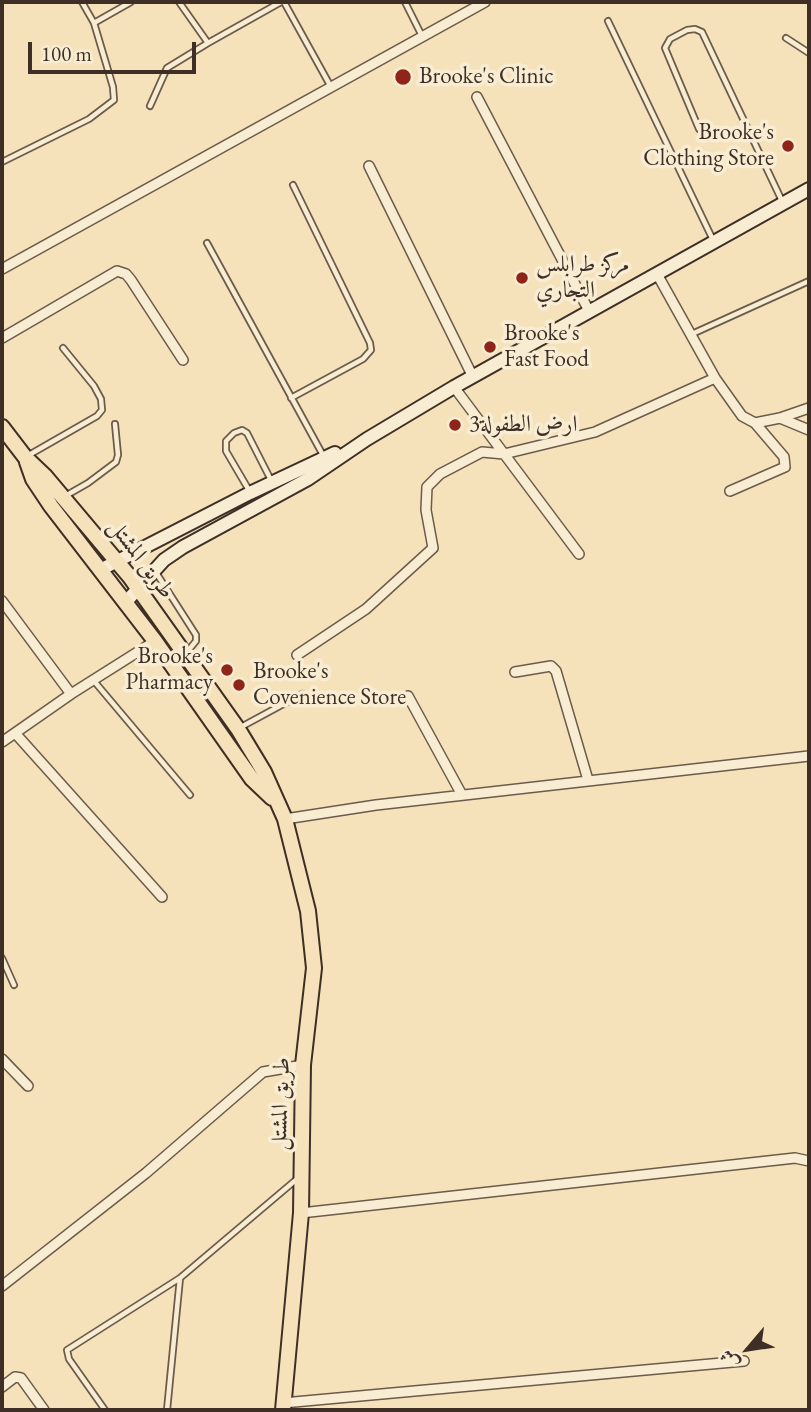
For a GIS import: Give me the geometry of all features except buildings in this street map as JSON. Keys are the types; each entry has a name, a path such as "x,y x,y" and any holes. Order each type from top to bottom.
{"main road":[{"path":"125,603 164,560 183,547 308,479 367,439 454,387 809,189"},
{"name":"طريق المشتل","path":"2,427 117,561 138,590 238,729 264,772 285,819 308,911 314,968 303,1065 300,1213 283,1407"},
{"path":"100,570 250,493 367,439"},
{"name":"طريق المشتل","path":"25,457 33,479 155,641 252,779 277,804"}],"street":[{"path":"2,268 485,2"},
{"path":"477,97 589,311"},
{"path":"369,166 473,377"},
{"path":"2,338 117,271 126,274 131,280 183,360"},
{"path":"657,274 715,378 742,416 755,423 784,457 785,467 730,491"},
{"path":"297,655 366,608 433,548 426,510 427,487 440,474 482,452 504,453 594,432 715,378"},
{"path":"454,387 579,554"},
{"path":"755,423 809,408"},
{"path":"780,418 809,430"},
{"path":"2,601 71,694"},
{"path":"2,741 155,641"},
{"path":"515,673 551,666 556,671 588,780"},
{"path":"408,696 463,795"},
{"path":"15,733 162,897"},
{"path":"285,819 333,810 809,755"},
{"path":"2,1059 28,1086"},
{"path":"2,1286 145,1173 263,1072 303,1065"},
{"path":"300,1213 796,1158 809,1161"},
{"path":"283,1407 744,1361"},
{"path":"2,1387 15,1377 21,1378 44,1410"}],"lane":[{"path":"2,162 89,118 114,100 113,87 93,23 82,2"},
{"path":"93,23 131,2"},
{"path":"179,2 208,43"},
{"path":"150,106 167,68 282,2 331,88"},
{"path":"405,2 423,37"},
{"path":"608,21 714,243"},
{"path":"699,129 665,47 670,39 687,30 702,33 783,203"},
{"path":"786,38 809,53"},
{"path":"291,398 363,359 371,350 293,185"},
{"path":"207,243 324,458"},
{"path":"690,334 809,281"},
{"path":"25,457 97,416 102,410 101,399 94,386 63,348"},
{"path":"63,497 116,462 116,424"},
{"path":"250,493 226,451 226,441 234,433 242,430 247,433 273,483"},
{"path":"155,570 196,635 196,641 184,655"},
{"path":"93,680 190,795"},
{"path":"238,729 302,694"},
{"path":"2,958 14,985"},
{"path":"105,1410 69,1359 67,1350 180,1278 302,1175"},
{"path":"167,1410 180,1278"}],"place":[{"name":"Brooke's Clinic","path":"403,77"},
{"name":"Brooke's Clothing Store","path":"788,146"},
{"name":"مركز طرابلس التجاري","path":"522,278"},
{"name":"Brooke's Fast Food","path":"490,347"},
{"name":"ارض الطفولة3","path":"455,425"},
{"name":"Brooke's Pharmacy","path":"227,670"},
{"name":"Brooke's Covenience Store","path":"239,685"}]}
